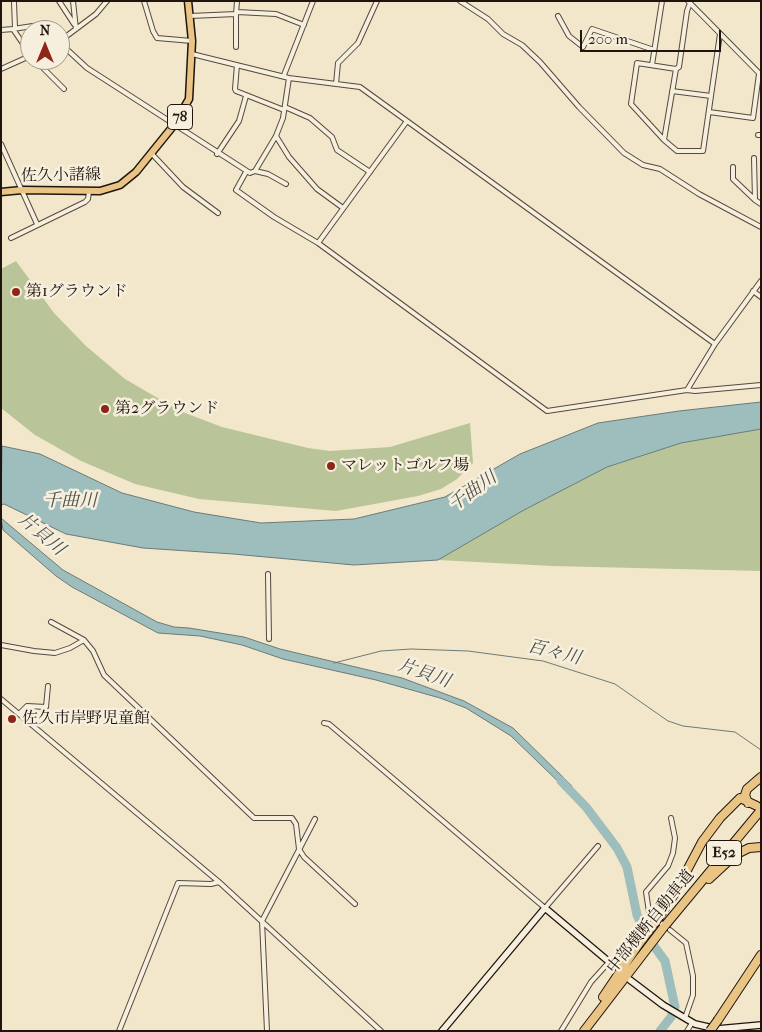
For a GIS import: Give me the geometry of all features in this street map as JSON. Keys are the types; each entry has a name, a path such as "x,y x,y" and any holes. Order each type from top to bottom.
{"highway":[{"path":"746,800 747,789 761,777"},
{"path":"664,926 713,826 736,800 746,800 758,809"},
{"name":"中部横断自動車道","path":"584,1031 627,979 664,926 758,809"},
{"path":"584,1031 638,945 664,926 722,866 742,851 761,847"},
{"path":"710,1031 761,955"},
{"path":"731,1000 761,963"}],"main road":[{"name":"佐久小諸線","path":"1,192 22,190 89,192 106,190 120,185 132,177 174,126 189,99 192,42 188,1"}],"street":[{"path":"59,1 75,27"},
{"path":"73,1 75,27"},
{"path":"70,32 96,14 108,1"},
{"path":"144,1 153,31 158,38 192,42"},
{"path":"236,47 237,1"},
{"path":"284,75 313,1"},
{"path":"336,84 338,63 358,42 377,1"},
{"path":"460,1 488,19 502,34 522,45 624,153 643,165 660,169 700,194 761,227"},
{"path":"652,65 662,1"},
{"path":"14,2 14,29 20,39"},
{"path":"689,2 760,75 753,118 709,112"},
{"path":"664,140 676,69 679,67 689,2"},
{"path":"190,16 236,13 276,14 304,25"},
{"path":"558,16 569,36 583,47 592,29 654,50"},
{"path":"1,30 20,28"},
{"path":"676,69 637,63 631,102 633,107 677,151 702,151 720,34"},
{"path":"70,51 88,68 246,172 255,171 268,174 286,184"},
{"path":"192,54 284,75 289,78 360,87 715,344"},
{"path":"1,69 20,60"},
{"path":"237,65 234,89 246,96 310,118 332,137 337,150 370,172"},
{"path":"45,70 64,89"},
{"path":"255,171 276,136 285,108 289,78"},
{"path":"672,91 711,96"},
{"path":"217,154 239,121 246,96"},
{"path":"318,243 407,121"},
{"path":"276,136 289,157 317,189 343,208"},
{"path":"1,144 37,224"},
{"path":"152,154 184,187 218,213"},
{"path":"754,158 755,200"},
{"path":"732,167 733,179 761,204"},
{"path":"246,172 236,190 274,217 318,243 547,410 557,411 688,390 695,392 761,385"},
{"path":"11,238 87,201 89,192"},
{"path":"688,390 715,344 761,281"},
{"path":"753,291 761,297"},
{"path":"268,574 269,639"},
{"path":"51,622 84,640 93,651 104,675 254,818 292,818 296,824 300,849 309,863 355,904"},
{"path":"1,645 47,653 62,651 84,640"},
{"path":"19,714 27,706 46,707 48,686"},
{"path":"1,699 219,882 381,1031"},
{"path":"324,723 328,724 614,966"},
{"path":"671,818 675,838 673,853 668,866 646,892 649,912 686,943 694,976 693,996 684,1019"},
{"path":"267,1031 262,921 315,819"},
{"path":"442,1031 598,846"},
{"path":"119,1031 178,883 210,884 219,882"},
{"path":"561,1031 591,982 609,962"},
{"path":"627,979 692,1023 727,1030 761,1025"},
{"path":"687,1031 692,1023"}],"green space":[{"path":"16,261 54,313 86,346 125,379 180,411 222,427 308,448 330,451 390,447 470,423 473,463 457,479 441,489 418,496 336,511 199,499 135,484 81,461 35,435 1,408 1,269"},
{"path":"761,429 761,571 552,566 438,560 524,510 607,467 681,443"}],"water":[{"name":"千曲川","path":"761,402 761,429 681,443 607,467 524,510 438,560 354,565 143,548 66,534 4,504 1,505 2,446 40,454 122,493 194,512 261,523 354,519 445,497 520,454 598,423 679,411"},
{"path":"1,518 63,570 157,622 174,627 244,637 280,649 402,678 464,701 513,728 572,786 568,791 511,736 466,708 440,698 376,680 283,659 242,645 200,636 158,633 72,587 56,576 3,530"}],"waterway":[{"name":"百々川","path":"334,663 381,651 411,649 468,651 543,661 615,684 668,721 683,726 735,732 761,750"},
{"name":"片貝川","path":"561,781 586,807 617,848 627,867 637,915 648,938 665,961 675,1007 671,1017 660,1031"}],"place":[{"name":"第1グラウンド","path":"16,292"},
{"name":"第2グラウンド","path":"105,409"},
{"name":"マレットゴルフ場","path":"331,466"},
{"name":"佐久市岸野児童館","path":"12,719"}]}
